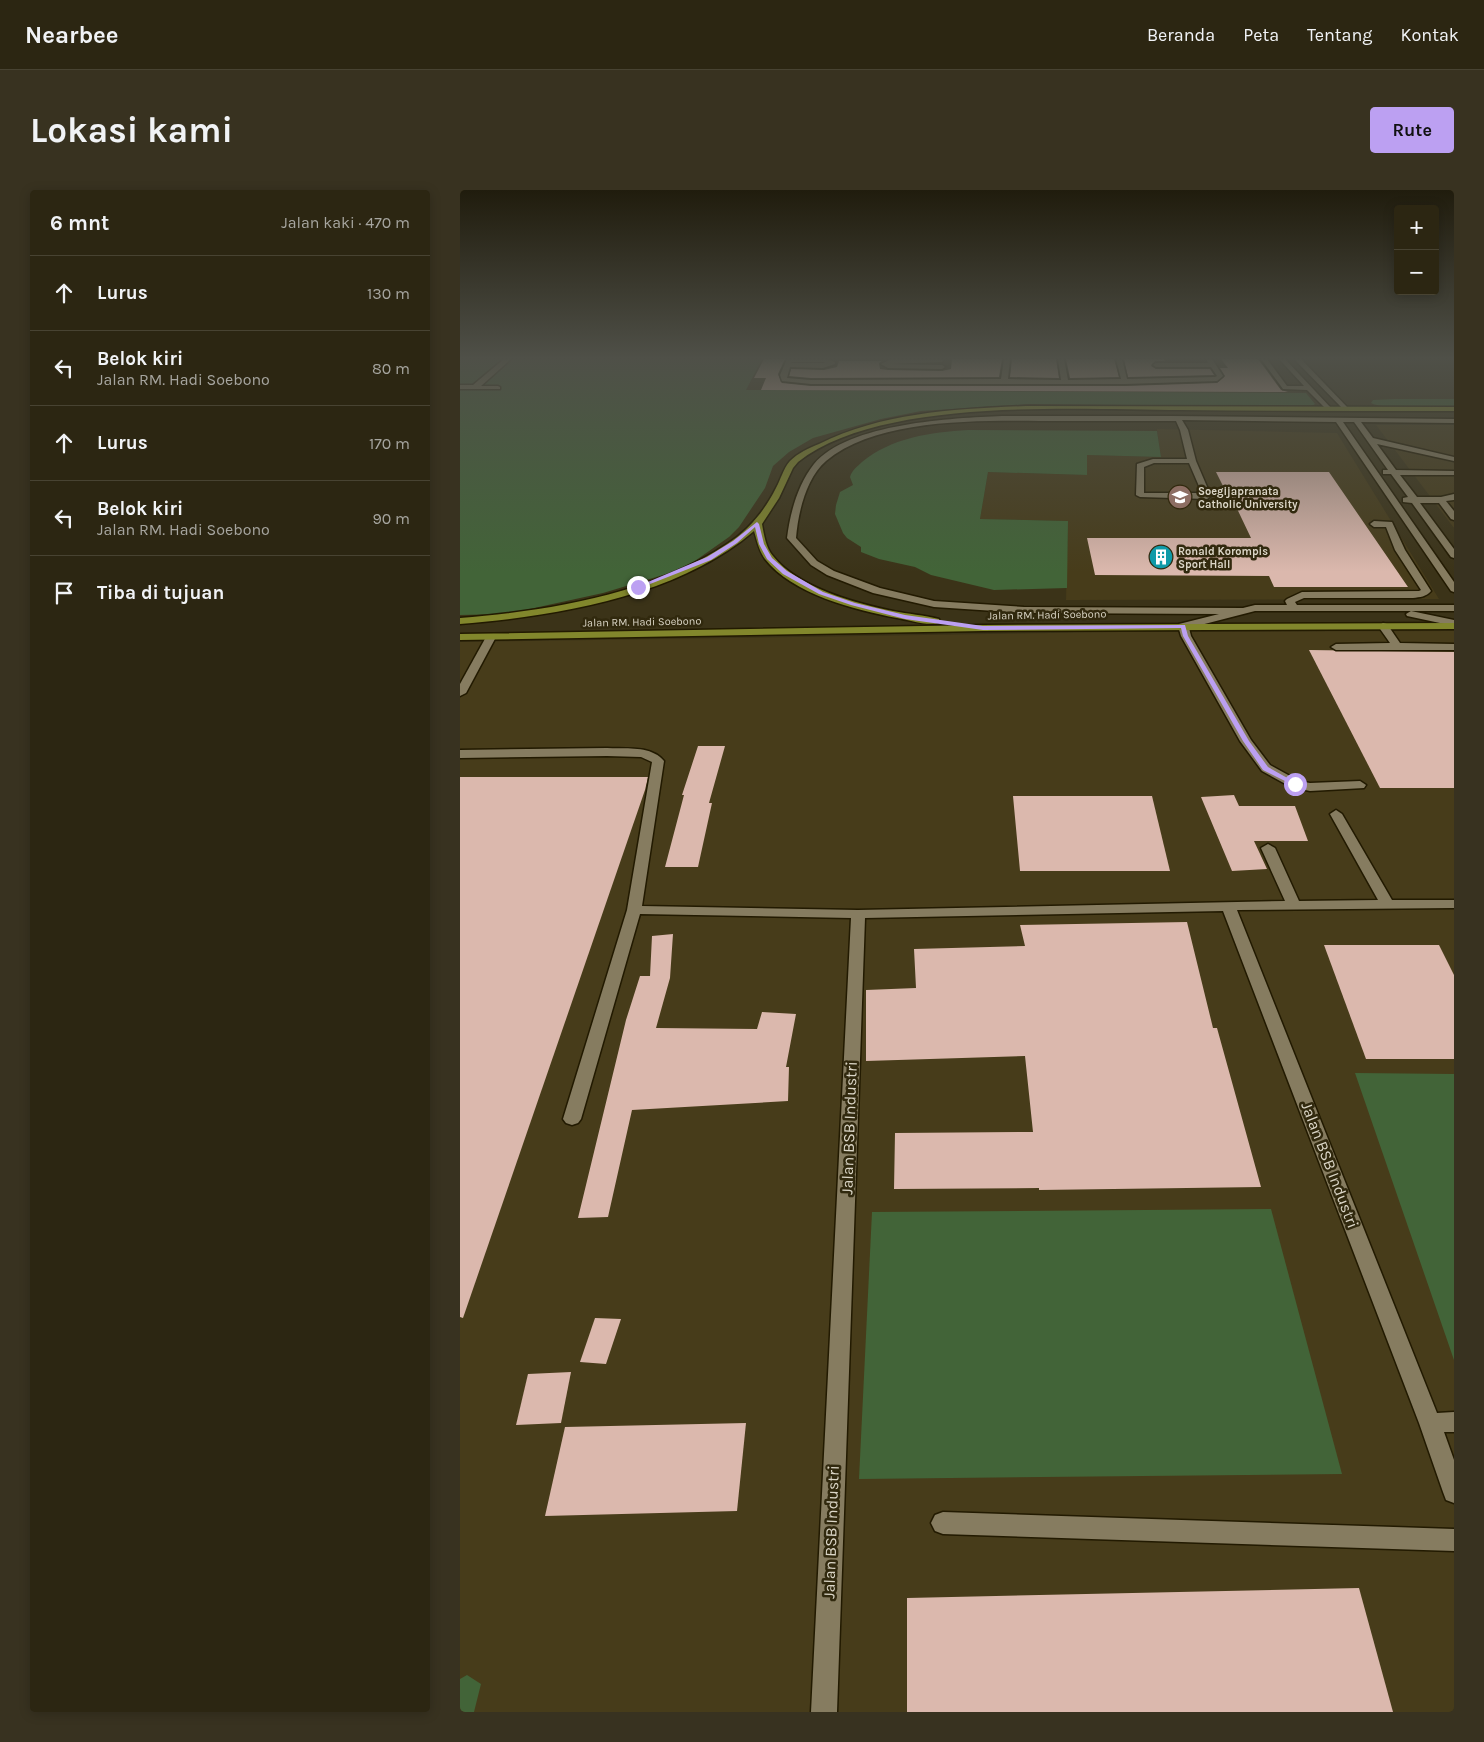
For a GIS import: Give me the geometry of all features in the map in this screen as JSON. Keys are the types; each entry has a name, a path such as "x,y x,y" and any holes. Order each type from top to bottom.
{"main road":[{"name":"Jalan RM. Hadi Soebono","path":"460,621 548,610 638,587 709,558 735,542 757,524 781,489 791,465 812,450 832,441 866,430"},
{"path":"757,524 762,544 770,559 785,572 821,593 853,604 905,617 983,628"},
{"name":"Jalan RM. Hadi Soebono","path":"460,637 983,628 1454,624"}],"street":[{"path":"894,430 839,449 813,470 792,524 791,538 814,564 839,576 892,594 949,606 1037,611 1244,610"},
{"path":"1184,430 1192,461 1207,496 1140,495 1140,466 1153,461 1192,461"},
{"path":"1345,430 1454,589"},
{"path":"1363,430 1413,500 1452,549"},
{"path":"1370,440 1454,459"},
{"path":"1375,472 1454,473"},
{"path":"1394,500 1442,500 1454,497"},
{"path":"1442,500 1454,517"},
{"path":"1294,609 1290,601 1302,595 1413,595 1422,594 1426,591 1400,550 1389,524 1374,524"},
{"path":"1428,552 1452,549"},
{"path":"1366,595 1372,609"},
{"path":"1360,785 1310,787 1295,784 1266,768 1246,741 1186,636 1183,626 1255,608 1454,608"},
{"path":"1372,609 1409,613 1454,624"},
{"path":"1383,626 1396,646"},
{"path":"460,692 464,678 487,647 491,637"},
{"path":"1336,647 1454,647"},
{"path":"460,754 642,753 652,756 658,761 634,910 572,1119"},
{"path":"1336,814 1388,905"},
{"path":"1268,848 1294,905"},
{"path":"634,910 858,914 1229,908 1294,905 1454,904"},
{"name":"Jalan BSB Industri","path":"1229,908 1430,1423 1454,1492"},
{"name":"Jalan BSB Industri","path":"824,1712 858,914"},
{"path":"1430,1423 1454,1422"},
{"path":"943,1523 1454,1540"}],"shaded area":[{"name":"Soegijapranata Catholic University","path":"1157,430 1337,433 1439,599 1066,600 1068,521 980,519 988,472 1087,475 1087,455 1161,457"},
{"path":"1380,430 1454,430 1454,528"},
{"path":"1454,631 1454,1712 460,1712 460,642 1118,632"}],"green space":[{"path":"460,430 842,430 813,438 789,452 773,466 765,488 739,527 729,537 692,563 673,572 603,593 507,614 460,615"},
{"path":"968,430 1157,431 1161,457 1087,455 1087,475 988,472 980,519 1068,521 1067,588 994,590 931,575 915,567 879,559 861,552 861,547 843,533 835,514 840,492 853,485 850,477 852,472 862,462 873,454 899,442 940,432"},
{"path":"1355,1073 1454,1074 1454,1360"},
{"path":"1271,1209 1342,1474 859,1479 872,1212"},
{"path":"467,1675 481,1684 474,1712 460,1712 460,1679"}],"building":[{"path":"1216,472 1329,472 1408,587 1274,587 1269,576 1095,575 1087,538 1251,538 1231,496 1228,496"},
{"path":"1309,650 1454,652 1454,788 1380,788"},
{"path":"698,746 725,746 709,803 712,803 698,867 665,867 684,795 682,795"},
{"path":"460,777 648,777 463,1318 460,1317"},
{"path":"1234,795 1239,806 1295,806 1308,841 1254,841 1267,869 1232,871 1201,797"},
{"path":"1013,796 1152,796 1170,871 1020,871"},
{"path":"1187,922 1213,1028 1217,1028 1261,1187 1039,1190 1039,1188 894,1189 895,1133 1033,1132 1025,1056 866,1061 866,990 916,988 914,949 1025,946 1020,925"},
{"path":"673,934 670,978 656,1028 757,1029 762,1012 796,1014 786,1067 789,1067 788,1101 632,1110 608,1217 578,1218 626,1020 640,976 650,976 652,936"},
{"path":"1324,945 1439,945 1454,975 1454,1059 1366,1059"},
{"path":"595,1318 621,1319 606,1364 580,1362"},
{"path":"571,1372 561,1423 516,1425 528,1374"},
{"path":"746,1423 737,1511 545,1516 565,1427"},
{"path":"1359,1588 1393,1712 907,1712 907,1598"}],"place":[{"name":"Soegijapranata Catholic University","path":"1180,497"},
{"name":"Ronald Korompis Sport Hall","path":"1161,557"}],"route":[{"path":"638,587 680,572 709,558 735,542 757,524 762,544 770,559 785,572 821,593 853,604 905,617 983,628 1183,626 1186,636 1246,741 1266,768 1295,784"}]}
